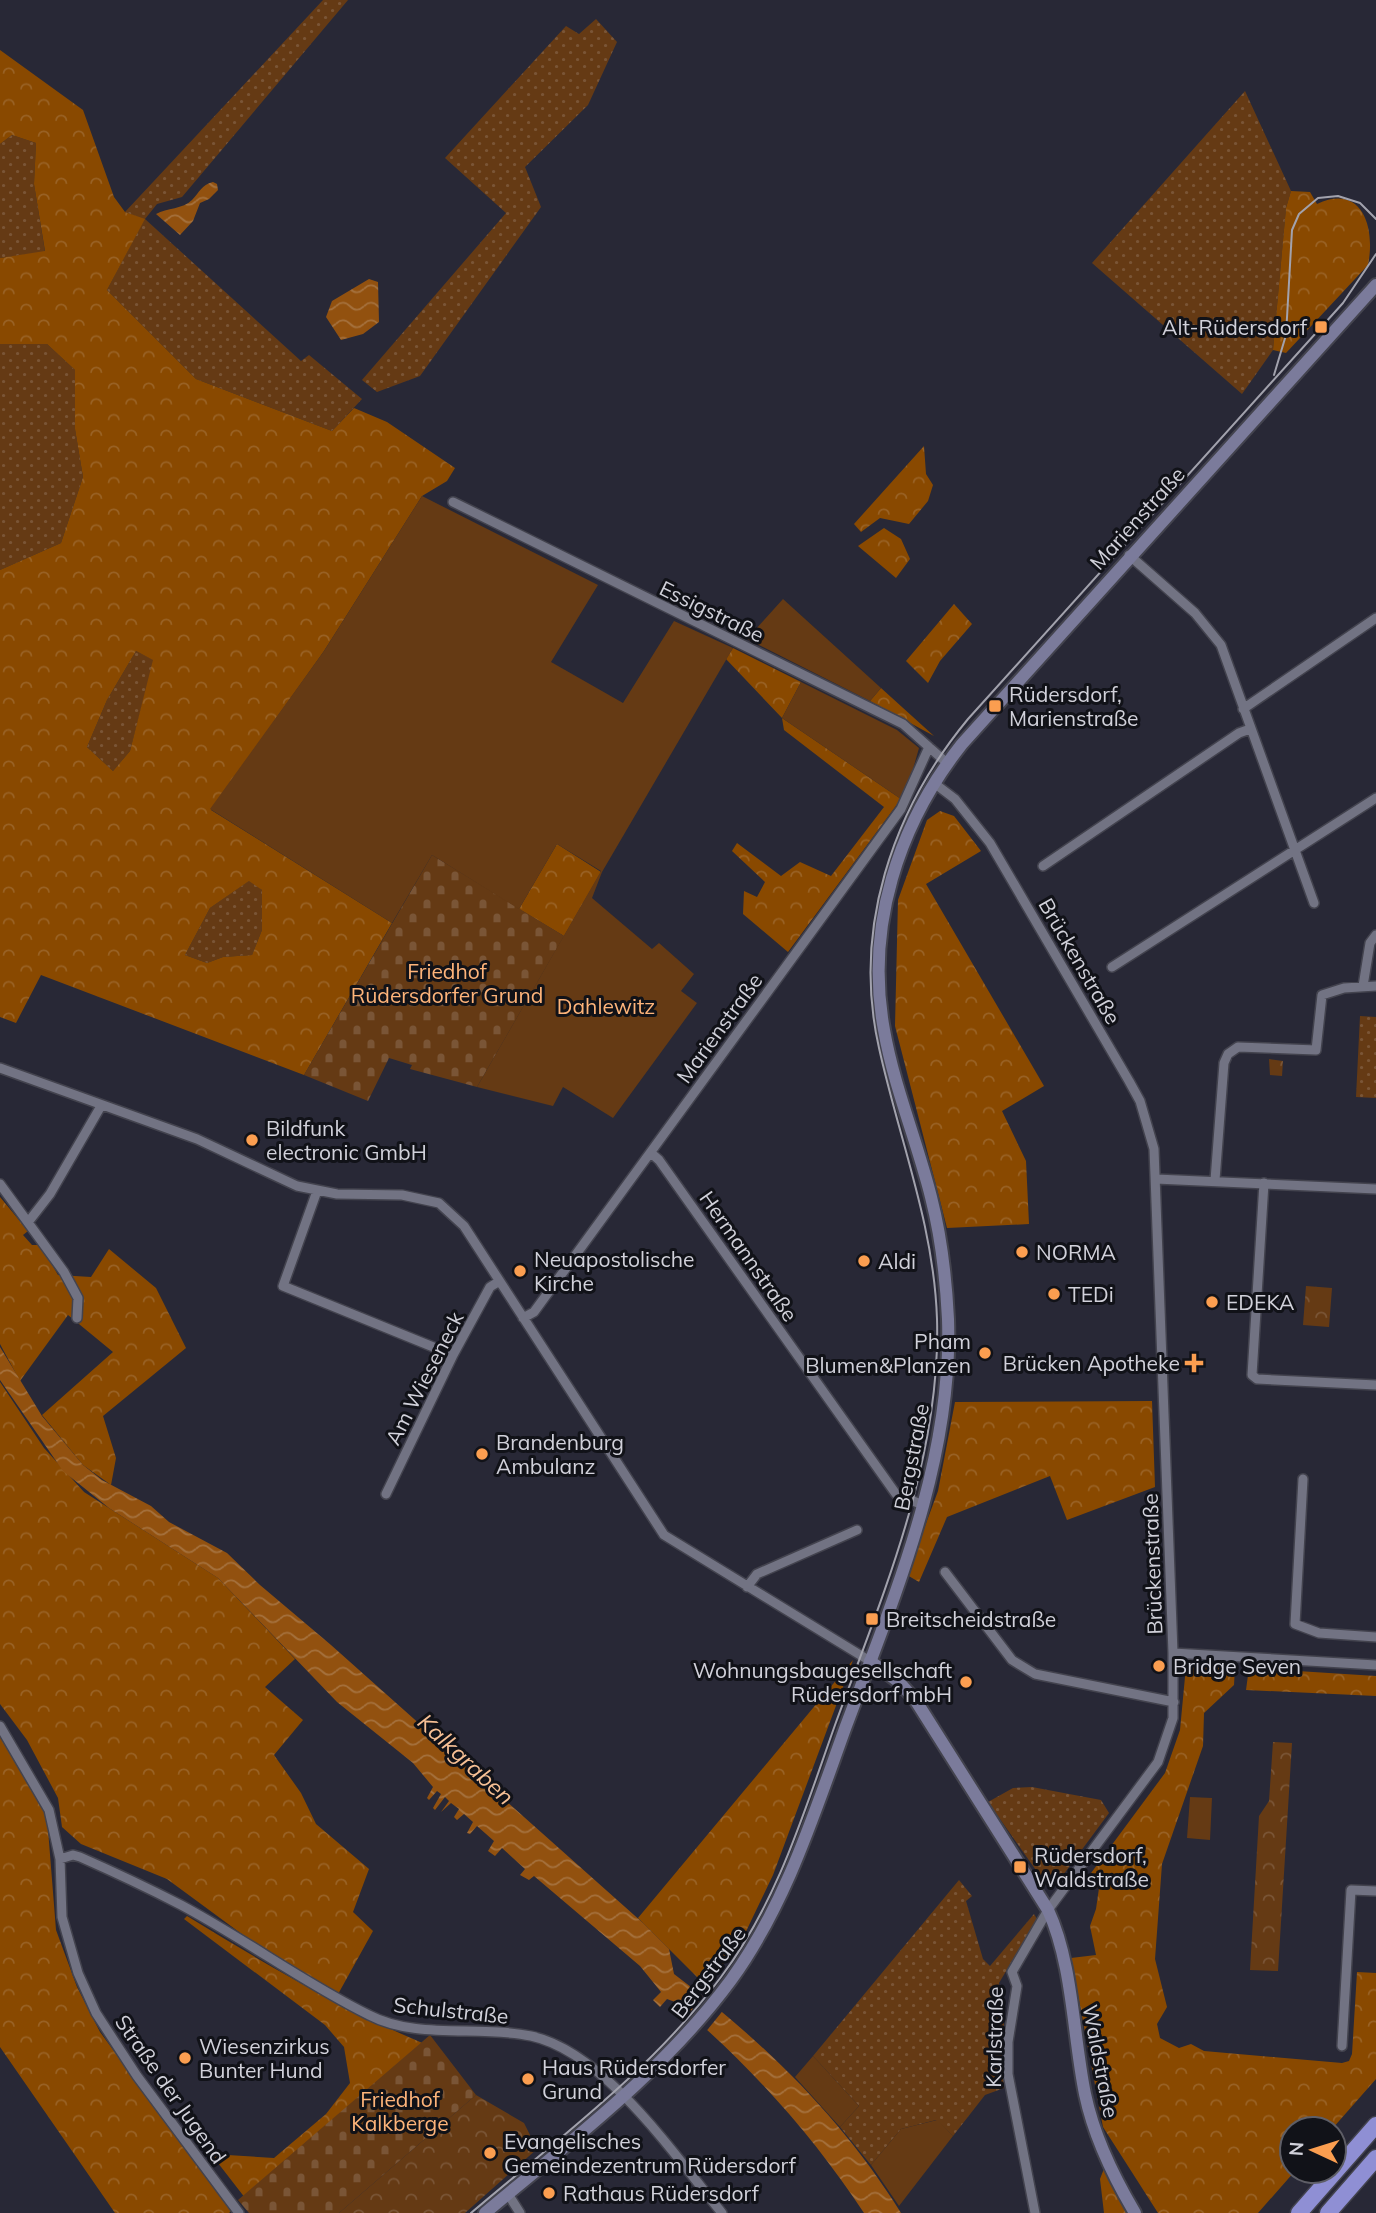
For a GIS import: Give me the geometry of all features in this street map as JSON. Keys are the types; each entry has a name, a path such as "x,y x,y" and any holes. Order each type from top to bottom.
{"highway":[{"path":"1299,2213 1376,2125"},
{"path":"1328,2213 1376,2158"}],"street":[{"name":"Marienstraße","path":"934,783 947,763 1129,555 1376,285"},
{"name":"Essigstraße","path":"453,502 902,724 947,763"},
{"path":"1129,555 1195,613 1221,645 1314,903"},
{"path":"1243,709 1376,618"},
{"path":"1043,866 1239,733 1250,729"},
{"name":"Marienstraße","path":"523,1318 534,1312 901,809 929,747"},
{"name":"Brückenstraße","path":"934,783 955,799 990,844 1129,1081 1151,1134 1156,1179 1174,1702 1169,1733 1154,1769 1048,1910"},
{"name":"Bergstraße","path":"485,2213 637,2082 694,2025 746,1958 790,1877 870,1661 923,1505 946,1369 947,1301 932,1198 884,1032 878,970 883,921 893,869 911,823 934,783"},
{"path":"1112,967 1376,798"},
{"path":"1363,986 1370,943 1376,935"},
{"path":"1215,1180 1224,1063 1228,1054 1238,1047 1316,1050 1322,995 1326,992 1376,986"},
{"path":"0,1068 197,1139 297,1186 317,1191 401,1195 439,1203 464,1226 664,1535 870,1661"},
{"path":"29,1221 50,1194 102,1106"},
{"name":"Hermannstraße","path":"651,1153 659,1160 896,1494 923,1505"},
{"path":"1156,1179 1376,1189"},
{"path":"1264,1183 1252,1375 1257,1378 1376,1385"},
{"path":"0,1184 29,1221 78,1298 77,1318"},
{"path":"317,1191 283,1286 453,1355"},
{"name":"Am Wieseneck","path":"386,1494 453,1355 491,1287 498,1282"},
{"path":"1303,1479 1295,1624 1319,1633 1376,1637"},
{"path":"747,1587 757,1574 857,1530"},
{"path":"945,1572 1012,1660 1035,1674 1174,1702"},
{"path":"1173,1653 1376,1665"},
{"name":"Waldstraße","path":"870,1661 892,1676 916,1701 1048,1910 1059,1942 1085,2095 1095,2131 1135,2213"},
{"name":"Straße der Jugend","path":"0,1726 49,1810 60,1858 62,1917 78,1973 96,2013 137,2076 239,2213"},
{"name":"Schulstraße","path":"60,1858 72,1855 80,1857 183,1905 275,1963 370,2016 402,2026 540,2038 569,2050 597,2069 623,2095 722,2213"},
{"path":"1342,2046 1351,1890 1376,1891"},
{"name":"Karlstraße","path":"1035,2213 1007,2066 1017,1986 1012,1972 1048,1910"},
{"path":"508,2194 520,2213"}],"green space":[{"path":"323,0 348,0 182,197 157,204 145,219 301,361 309,355 362,399 332,431 196,379 107,290 144,220 125,212"},
{"path":"596,19 617,42 588,105 525,167 541,207 420,376 377,392 362,380 506,213 445,158 566,26 579,34"},
{"path":"0,50 83,110 114,197 125,212 145,219 107,290 196,379 332,431 354,408 387,422 455,468 447,481 422,496 324,651 211,810 392,923 304,1075 41,975 16,1023 0,1017 0,570 61,543 83,477 75,429 75,370 47,344 0,344 0,258 45,251 34,184 36,143 12,135 0,144","holes":["136,651 153,660 130,751 113,771 87,747 107,700","249,881 262,890 262,930 252,955 223,957 207,963 185,955 210,908"]},
{"path":"1245,91 1291,191 1286,208 1273,350 1242,394 1092,263"},
{"path":"12,135 36,143 34,184 45,252 0,258 0,144"},
{"path":"1291,191 1310,192 1317,204 1332,199 1345,199 1355,204 1367,223 1370,250 1368,265 1286,353 1273,350 1286,208"},
{"path":"0,344 47,344 75,370 75,429 83,477 61,543 0,570"},
{"path":"924,446 926,474 933,485 928,501 909,524 880,518 861,532 854,524"},
{"name":"Dahlewitz","path":"422,496 598,585 551,662 623,703 674,621 733,648 602,872 592,898 652,949 659,943 694,974 681,991 697,1003 613,1118 563,1087 553,1106 477,1087 601,871 557,844 519,909 432,855 392,923 210,809 324,651"},
{"path":"884,528 901,539 910,559 896,578 858,546"},
{"path":"783,599 881,688 870,701 747,639"},
{"path":"954,604 972,624 940,661 928,683 906,661"},
{"path":"733,648 801,682 782,718 726,659"},
{"path":"136,651 154,660 130,751 113,771 87,747 107,700"},
{"path":"801,682 897,730 919,748 906,794 901,799 782,718"},
{"path":"881,688 934,736 870,701"},
{"path":"782,718 901,799 788,952 743,914 744,891 757,897 765,882 732,851 737,843 781,876 800,862 831,876 884,807 784,730"},
{"path":"940,811 954,816 981,851 926,884 1044,1086 1002,1111 1026,1161 1029,1224 947,1228 895,1026 898,900 927,820"},
{"path":"557,844 601,872 564,936 519,909"},
{"name":"Friedhof Rüdersdorfer Grund","path":"432,855 564,936 477,1087 410,1069 412,1065 389,1058 368,1101 304,1075"},
{"path":"250,880 262,890 262,930 252,955 223,957 207,963 185,955 210,908"},
{"path":"1360,1016 1376,1017 1376,1098 1356,1097"},
{"path":"1269,1059 1283,1061 1282,1076 1270,1075"},
{"path":"0,1197 28,1231 23,1235 32,1245 41,1245 58,1275 91,1277 109,1249 156,1288 186,1348 103,1416 116,1458 111,1485 83,1465 42,1415 113,1352 68,1315 20,1381 0,1344"},
{"path":"1306,1286 1332,1288 1329,1327 1303,1325"},
{"path":"0,1382 44,1448 84,1492 218,1578 295,1659 265,1687 303,1720 274,1755 301,1793 316,1824 369,1869 353,1912 373,1931 337,1996 277,1960 167,1879 81,1844 62,1827 58,1798 27,1740 0,1704"},
{"path":"1152,1401 1155,1487 1067,1520 1050,1476 947,1517 919,1582 907,1575 938,1491 955,1402"},
{"path":"853,1660 773,1875 740,1944 705,1985 638,1918"},
{"path":"1198,1665 1235,1667 1234,1685 1204,1713 1203,1746 1162,1864 1155,1959 1167,2007 1157,2024 1160,2038 1179,2048 1191,2044 1204,2051 1342,2063 1349,2061 1352,2054 1357,1972 1376,1973 1376,2079 1344,2115 1278,2115 1278,2185 1283,2185 1258,2213 1158,2213 1103,2127 1071,1958 1096,1955 1090,1926 1099,1888 1080,1888 1165,1773 1180,1730 1188,1670"},
{"path":"1249,1668 1376,1676 1376,1696 1246,1690"},
{"path":"0,1736 47,1817 56,1930 77,1987 100,2032 231,2211 229,2213 115,2213 0,2047"},
{"path":"1273,1742 1292,1743 1278,1971 1250,1970 1259,1816 1269,1801"},
{"path":"1032,1787 1101,1800 1109,1813 1055,1886 1047,1886 988,1802 1013,1788"},
{"path":"1190,1797 1212,1798 1210,1840 1187,1838"},
{"path":"959,1880 972,1896 966,1901 983,1959 990,1966 1034,1914 1037,1919 999,1983 1004,2022 1004,2088 985,2095 953,2136 936,2120 901,2129 871,2165 840,2127 859,2106 813,2056"},
{"path":"187,1916 305,1985 365,2017 427,2045 249,2203 211,2154 274,2158 326,2114 350,2083 344,2047 325,2025 184,1919"},
{"name":"Friedhof Kalkberge","path":"430,2035 476,2095 339,2213 249,2213 238,2200"},
{"path":"813,2056 859,2106 840,2127 795,2077"},
{"path":"476,2095 524,2123 537,2149 465,2213 339,2213"},
{"path":"937,2120 953,2136 899,2206 871,2165 901,2129"},
{"path":"1105,2166 1129,2213 1104,2213 1100,2179"}],"water":[{"path":"213,182 217,184 218,190 200,203 193,221 180,235 156,214 188,203 203,187"},
{"path":"369,279 378,282 379,322 363,334 341,340 326,317 332,301"},
{"path":"0,1347 42,1416 83,1465 102,1480 151,1506 169,1522 227,1553 643,1923 669,1949 674,1974 739,2026 827,2113 878,2178 901,2213 864,2213 823,2155 753,2074 675,2002 667,1999 660,2007 653,2000 661,1992 640,1966 534,1876 529,1880 520,1875 525,1869 502,1848 495,1856 488,1851 494,1841 477,1826 470,1834 467,1833 473,1822 464,1814 457,1820 454,1817 459,1809 451,1803 441,1812 449,1801 445,1797 435,1810 433,1808 441,1794 437,1791 429,1800 427,1798 433,1787 413,1763 337,1702 218,1578 109,1508 63,1471 0,1380"}],"pier":[{"path":"705,1993 725,2008 704,2034 687,2016"}],"tram line":[{"path":"1274,375 1286,335 1292,230 1299,214 1318,198 1338,196 1360,203 1376,219"},
{"path":"471,2213 635,2073 694,2011 741,1948 759,1918 788,1855 906,1526 930,1424 936,1372 937,1319 923,1216 887,1082 872,1003 871,959 875,916 885,873 899,832 918,792 968,719 1343,303 1376,254"}],"place":[{"name":"Alt-Rüdersdorf","path":"1321,327"},
{"name":"Rüdersdorf, Marienstraße","path":"995,706"},
{"name":"Bildfunk electronic GmbH","path":"252,1140"},
{"name":"NORMA","path":"1022,1252"},
{"name":"Aldi","path":"864,1261"},
{"name":"Neuapostolische Kirche","path":"520,1271"},
{"name":"TEDi","path":"1054,1294"},
{"name":"EDEKA","path":"1212,1302"},
{"name":"Pham Blumen&Planzen","path":"985,1353"},
{"name":"Brücken Apotheke","path":"1194,1363"},
{"name":"Brandenburg Ambulanz","path":"482,1454"},
{"name":"Breitscheidstraße","path":"872,1619"},
{"name":"Bridge Seven","path":"1159,1666"},
{"name":"Wohnungsbaugesellschaft Rüdersdorf mbH","path":"966,1682"},
{"name":"Rüdersdorf, Waldstraße","path":"1020,1867"},
{"name":"Wiesenzirkus Bunter Hund","path":"185,2058"},
{"name":"Haus Rüdersdorfer Grund","path":"528,2079"},
{"name":"Evangelisches Gemeindezentrum Rüdersdorf","path":"490,2153"},
{"name":"Rathaus Rüdersdorf","path":"549,2193"}],"water label":[{"name":"Kalkgraben","path":"466,1759"}]}
